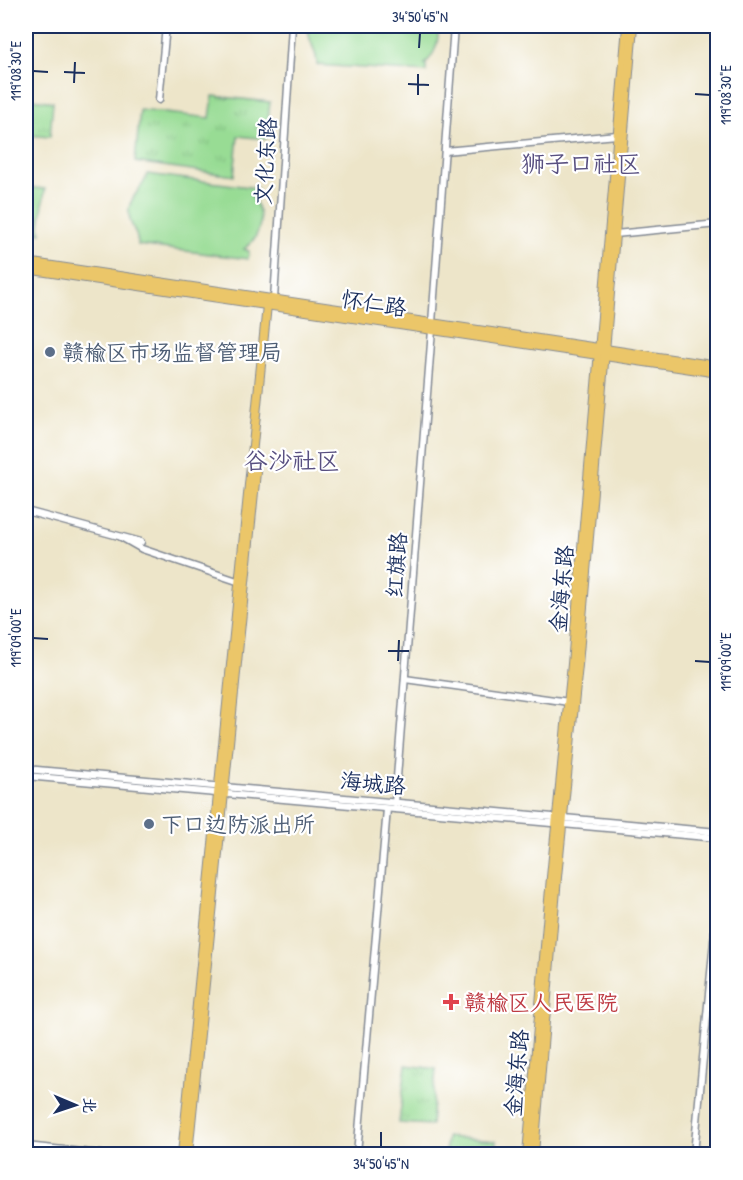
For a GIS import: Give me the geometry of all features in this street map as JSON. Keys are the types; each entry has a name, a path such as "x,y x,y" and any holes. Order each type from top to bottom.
{"main road":[{"name":"金海东路","path":"527,1155 560,821 579,665 617,135 627,26"},
{"name":"金海东路","path":"534,1155 569,702 633,26"},
{"name":"怀仁路","path":"26,262 271,303"},
{"name":"怀仁路","path":"26,269 432,326 602,352 717,373"},
{"path":"188,1155 240,582 271,303"},
{"path":"182,1155 222,790 271,303"},
{"name":"怀仁路","path":"602,352 717,366"}],"street":[{"path":"159,100 166,26"},
{"name":"文化东路","path":"271,303 292,26"},
{"name":"红旗路","path":"395,803 454,26"},
{"path":"445,151 617,135"},
{"path":"615,234 717,224"},
{"path":"26,511 141,542"},
{"path":"121,537 142,549 240,582"},
{"path":"405,679 569,702"},
{"name":"海城路","path":"26,769 387,808 717,832"},
{"name":"海城路","path":"26,776 395,803 717,838"},
{"path":"357,1155 387,808"},
{"path":"694,1155 717,898"},
{"path":"26,1146 101,1155"}],"green space":[{"path":"308,26 437,26 438,37 432,56 425,64 426,72 317,65"},
{"path":"213,96 270,102 266,139 238,136 234,176 135,162 140,110 210,118"},
{"path":"26,98 53,102 50,137 26,135"},
{"path":"147,174 257,188 256,196 251,195 258,209 260,224 255,237 244,249 249,251 248,259 138,245 129,208"},
{"path":"26,187 45,189 41,233 26,232"},
{"path":"406,1065 436,1069 431,1125 399,1123"},
{"path":"447,1137 496,1141 495,1154 445,1154"}],"place":[{"name":"赣榆区市场监督管理局","path":"50,352"},
{"name":"下口边防派出所","path":"149,824"},
{"name":"赣榆区人民医院","path":"451,1002"}],"district":[{"name":"狮子口社区","path":"581,163"},
{"name":"谷沙社区","path":"292,460"}]}
